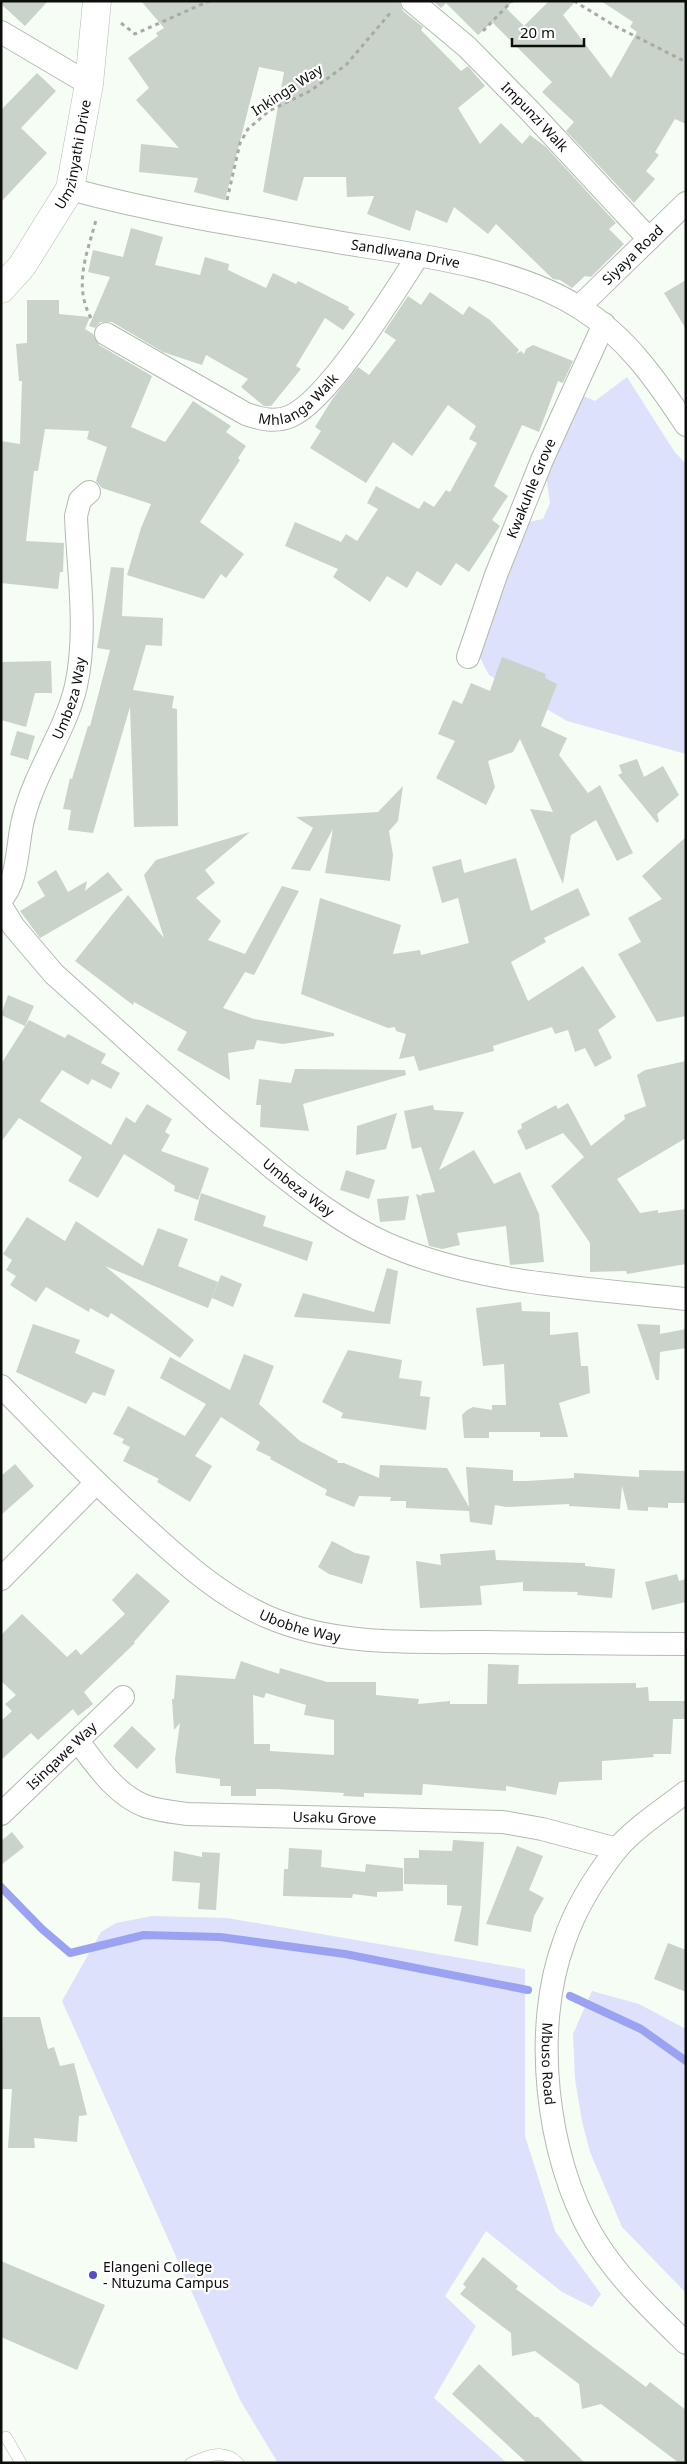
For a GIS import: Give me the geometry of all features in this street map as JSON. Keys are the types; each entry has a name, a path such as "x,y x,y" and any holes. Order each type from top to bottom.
{"street":[{"name":"Impunzi Walk","path":"412,1 467,47 649,238"},
{"name":"Umzinyathi Drive","path":"1,289 22,266 70,189 89,84 97,2"},
{"path":"1,32 89,84"},
{"name":"Sandlwana Drive","path":"70,189 102,198 225,223 469,266 526,283 579,307 604,324 645,367 686,425"},
{"name":"Siyaya Road","path":"579,307 686,202"},
{"name":"Mhlanga Walk","path":"106,334 246,414 260,419 282,419 292,415 306,405 324,388 373,323 418,256"},
{"name":"Kwakuhle Grove","path":"468,657 496,575 542,460 604,324"},
{"name":"Umbeza Way","path":"1,899 6,893 13,876 26,808 61,731 76,686 81,652 76,516 80,500 88,492"},
{"name":"Umbeza Way","path":"1,906 35,953 82,1000 308,1197 358,1229 386,1244 420,1256 495,1275 540,1283 686,1299"},
{"name":"Ubobhe Way","path":"1,1386 95,1484 197,1574 267,1617 305,1630 343,1637 406,1642 686,1644"},
{"path":"1,1579 95,1484"},
{"name":"Isinqawe Way","path":"1,1814 123,1698"},
{"name":"Usaku Grove","path":"78,1741 119,1790 146,1806 164,1811 188,1814 503,1822 542,1829 617,1849"},
{"name":"Mbuso Road","path":"686,1792 617,1849 579,1907 563,1942 555,1975 548,2012 547,2056 552,2113 562,2162 578,2206 592,2235 619,2274 686,2343"}],"lane":[{"path":"6,2438 21,2463"},
{"path":"191,2463 212,2454 233,2458 238,2463"}],"path":[{"path":"97,2 135,34 209,1"},
{"path":"467,47 512,1"},
{"path":"574,1 615,26 686,62"},
{"name":"Inkinga Way","path":"225,223 226,204 240,143 248,129 270,111 310,91 346,65 392,11"},
{"path":"102,198 81,276 85,307 93,321 106,334"}],"shaded area":[{"path":"627,377 674,451 686,464 686,754 567,721 489,675 478,654 528,522 543,519 550,503 546,475 581,395 595,401"},
{"path":"152,1916 227,1918 525,1969 525,2136 555,2231 601,2294 592,2307 562,2292 486,2231 445,2296 476,2326 434,2398 507,2463 278,2463 240,2400 62,2001 101,1932 116,1923"},
{"path":"592,1991 639,2004 686,2029 686,2293 622,2227 590,2152 582,2121 575,2079 573,2034"}],"building":[{"path":"1,1 48,1 25,26 1,4"},
{"path":"141,1 399,1 403,11 423,27 421,30 461,71 468,66 485,86 458,108 480,144 501,123 522,144 530,135 546,147 616,223 609,229 624,244 591,277 585,276 572,288 560,280 553,279 496,224 488,234 454,207 447,223 416,210 410,231 367,214 374,196 347,197 346,177 304,177 297,201 263,192 284,72 259,67 225,200 194,192 198,178 139,172 141,144 179,148 136,100 149,88 128,58 158,36 156,33 164,28"},
{"path":"433,1 513,1 506,8 524,26 549,1 576,1 563,15 611,78 637,32 630,27 633,22 601,1 686,1 686,124 675,119 655,152 659,155 646,171 655,179 634,203 566,131 574,122 542,92 552,82 492,22 478,35 446,3 441,8"},
{"path":"37,73 56,91 21,128 47,153 1,202 1,110"},
{"path":"131,228 163,237 155,265 200,275 205,257 229,264 228,270 266,288 273,273 296,284 298,281 349,307 348,309 355,314 343,330 325,318 296,366 301,369 271,406 264,406 241,387 248,379 206,355 202,365 163,352 112,322 100,322 95,328 89,326 110,277 88,272 93,250 123,257"},
{"path":"686,280 686,329 664,293"},
{"path":"430,292 463,315 469,306 490,320 519,350 516,354 521,351 524,354 526,349 533,345 573,361 563,383 558,381 539,432 522,425 494,486 508,496 492,520 500,526 469,572 456,563 441,586 417,571 407,588 387,576 370,602 333,577 338,569 285,546 295,522 341,542 346,534 357,541 378,509 367,503 376,486 419,509 424,501 434,507 446,490 450,492 477,443 469,439 476,426 448,405 412,456 393,442 366,483 310,448 321,431 315,427 333,398 358,367 369,375 396,340 384,332 408,296 421,305"},
{"path":"27,300 59,300 59,314 90,317 85,329 93,334 99,345 152,376 131,427 165,442 193,401 231,426 226,432 246,446 238,458 240,460 200,522 244,554 226,578 221,574 204,599 127,575 141,528 151,504 102,488 96,481 107,447 87,439 89,431 45,429 38,471 34,471 26,541 64,543 63,572 60,572 58,589 1,583 1,441 20,444 22,381 19,381 16,344 27,343"},
{"path":"111,567 124,568 122,616 163,618 162,646 146,645 133,690 174,696 172,708 177,709 178,826 134,827 130,707 93,833 68,830 71,810 63,809 70,778 72,779 88,726 90,726 110,650 97,648"},
{"path":"502,657 546,674 545,678 557,684 541,726 567,738 559,755 588,793 600,785 633,853 617,861 596,820 571,835 563,884 530,809 553,812 520,739 513,752 488,761 495,787 486,805 436,778 455,741 438,734 453,700 462,704 471,683 490,691"},
{"path":"51,661 52,693 35,693 26,727 1,720 1,662"},
{"path":"17,731 35,736 28,760 10,755"},
{"path":"637,759 644,777 663,766 679,795 657,814 659,821 657,823 618,775 622,773 619,765"},
{"path":"403,786 398,821 389,831 393,855 390,881 325,873 333,829 310,871 291,869 313,828 296,817 378,812"},
{"path":"250,832 205,870 215,883 196,898 221,921 208,940 245,954 282,886 299,891 254,975 245,972 223,1008 254,1019 334,1033 334,1036 283,1044 257,1040 254,1049 228,1053 230,1080 177,1050 187,1032 134,1002 133,1005 75,961 128,895 164,938 144,875 156,860"},
{"path":"686,837 686,1016 657,1022 618,954 641,942 628,918 662,899 642,876"},
{"path":"516,858 531,911 578,888 590,915 544,938 546,942 511,962 528,1001 583,966 616,1017 598,1030 612,1058 595,1067 585,1048 575,1052 568,1030 555,1034 552,1027 493,1046 494,1051 419,1071 414,1056 399,1059 406,1034 396,1031 395,1027 388,1028 301,994 320,898 401,925 393,954 420,950 421,955 469,943 458,898 442,903 432,867 461,859 464,873"},
{"path":"56,870 68,892 87,881 85,891 108,872 123,890 40,938 20,911 45,896 37,882"},
{"path":"8,995 34,1006 25,1026 1,1015"},
{"path":"29,1020 65,1038 68,1034 106,1054 101,1063 120,1073 111,1089 92,1079 88,1085 62,1070 40,1101 111,1145 126,1117 135,1123 147,1104 172,1119 165,1132 170,1135 161,1151 209,1168 198,1200 174,1191 175,1186 124,1154 98,1198 68,1181 82,1157 19,1118 1,1142 1,1064"},
{"path":"686,1061 686,1138 617,1179 640,1213 658,1210 658,1213 686,1209 686,1264 627,1274 626,1271 590,1272 590,1243 551,1186 584,1157 563,1133 526,1150 517,1131 522,1128 521,1124 556,1105 558,1109 568,1103 591,1146 625,1119 624,1115 646,1106 637,1075 645,1070"},
{"path":"295,1069 405,1070 406,1075 303,1104 309,1131 260,1127 261,1105 256,1105 259,1079 291,1083"},
{"path":"433,1105 434,1110 464,1112 439,1170 474,1150 494,1184 520,1172 539,1214 544,1262 510,1265 506,1226 457,1233 460,1245 442,1249 429,1246 416,1194 422,1196 421,1194 435,1192 421,1147 412,1149 404,1111"},
{"path":"397,1113 386,1149 356,1155 357,1126"},
{"path":"346,1170 375,1180 369,1199 340,1190"},
{"path":"201,1193 266,1216 263,1226 313,1242 307,1261 194,1220"},
{"path":"409,1196 405,1220 380,1222 377,1199"},
{"path":"27,1217 65,1241 76,1221 143,1266 158,1228 188,1239 178,1266 218,1282 208,1308 105,1266 194,1340 180,1358 111,1313 108,1318 90,1308 89,1312 46,1287 36,1302 10,1285 16,1276 6,1270 12,1260 3,1254"},
{"path":"387,1268 398,1271 390,1324 294,1317 303,1293 374,1312"},
{"path":"221,1275 242,1284 233,1307 212,1298"},
{"path":"521,1302 522,1311 550,1312 550,1335 578,1332 581,1366 588,1366 590,1393 559,1403 568,1437 540,1437 540,1432 489,1432 489,1438 464,1438 462,1415 467,1410 473,1407 492,1410 492,1405 506,1405 504,1364 483,1366 476,1308"},
{"path":"33,1324 80,1340 75,1353 115,1370 105,1396 93,1392 86,1404 16,1372"},
{"path":"637,1324 660,1325 660,1334 686,1329 686,1348 660,1352 659,1380 656,1380"},
{"path":"348,1350 402,1360 399,1378 422,1381 420,1396 430,1397 426,1430 341,1418 343,1413 322,1402"},
{"path":"244,1354 274,1366 259,1404 300,1441 338,1461 337,1463 344,1463 379,1478 380,1465 447,1468 469,1507 466,1467 513,1470 513,1481 574,1478 574,1473 639,1477 639,1470 686,1471 686,1503 668,1503 668,1508 648,1507 648,1511 628,1510 622,1486 620,1509 569,1506 569,1504 506,1507 495,1505 492,1525 470,1522 469,1511 406,1508 406,1501 390,1501 391,1497 359,1496 354,1507 325,1495 327,1490 256,1450 260,1442 221,1417 195,1456 212,1466 190,1502 157,1482 159,1479 123,1461 130,1447 122,1443 124,1439 113,1434 128,1406 185,1436 206,1404 160,1378 170,1357 230,1390"},
{"path":"15,1464 34,1486 1,1515 1,1476"},
{"path":"332,1541 355,1553 370,1556 362,1584 329,1574 318,1567"},
{"path":"495,1550 496,1560 585,1563 585,1566 615,1569 612,1598 577,1595 578,1592 523,1591 523,1582 480,1586 482,1605 420,1608 416,1561 441,1565 440,1554"},
{"path":"137,1573 170,1601 135,1643 84,1692 93,1704 78,1716 73,1709 38,1740 31,1733 1,1760 1,1721 12,1711 5,1704 16,1695 1,1681 1,1635 22,1614 67,1657 76,1649 81,1655 125,1614 112,1600"},
{"path":"677,1574 679,1581 686,1579 686,1602 652,1610 645,1582"},
{"path":"241,1661 279,1674 280,1668 327,1682 376,1682 376,1695 419,1699 418,1704 450,1701 450,1704 487,1704 488,1664 519,1665 518,1684 636,1683 636,1688 648,1687 649,1701 686,1701 686,1719 673,1719 671,1754 653,1754 654,1757 602,1761 602,1780 559,1782 556,1795 506,1786 506,1791 423,1784 422,1795 364,1793 364,1797 343,1796 344,1793 256,1789 256,1796 231,1796 231,1786 220,1786 220,1779 176,1773 175,1759 180,1723 174,1730 172,1699 174,1699 176,1675 235,1679","holes":["266,1693 306,1705 304,1715 334,1720 334,1755 270,1751 270,1744 254,1744 253,1695 264,1698"]},
{"path":"132,1726 156,1749 137,1769 113,1746"},
{"path":"12,1832 24,1847 1,1865 1,1841"},
{"path":"453,1840 484,1842 478,1946 454,1941 462,1906 447,1905 447,1885 404,1884 404,1858 419,1858 419,1850 452,1851"},
{"path":"517,1846 543,1856 529,1890 544,1898 534,1916 531,1932 486,1924"},
{"path":"289,1848 322,1850 321,1867 365,1872 366,1864 403,1868 403,1891 377,1892 377,1897 353,1894 352,1898 283,1896 284,1869 288,1869"},
{"path":"174,1851 202,1857 202,1852 220,1853 216,1910 198,1909 200,1883 172,1881"},
{"path":"668,1943 686,1950 686,1992 654,1979"},
{"path":"3,2017 40,2017 48,2049 54,2047 60,2066 74,2063 87,2115 79,2116 77,2142 34,2138 35,2148 8,2148 12,2089 1,2089"},
{"path":"483,2257 518,2286 516,2289 646,2387 650,2382 686,2410 686,2463 679,2463 601,2404 582,2409 579,2384 535,2351 512,2356 511,2333 460,2294 466,2287 463,2284"},
{"path":"1,2261 105,2305 77,2370 1,2337"},
{"path":"479,2364 535,2417 538,2417 585,2463 527,2463 452,2394"}],"waterway":[{"path":"1,1887 42,1929 70,1953 144,1935 220,1937 345,1954 528,1990"},
{"path":"570,1996 641,2029 686,2061"}],"place":[{"name":"Elangeni College - Ntuzuma Campus","path":"93,2275"}]}
